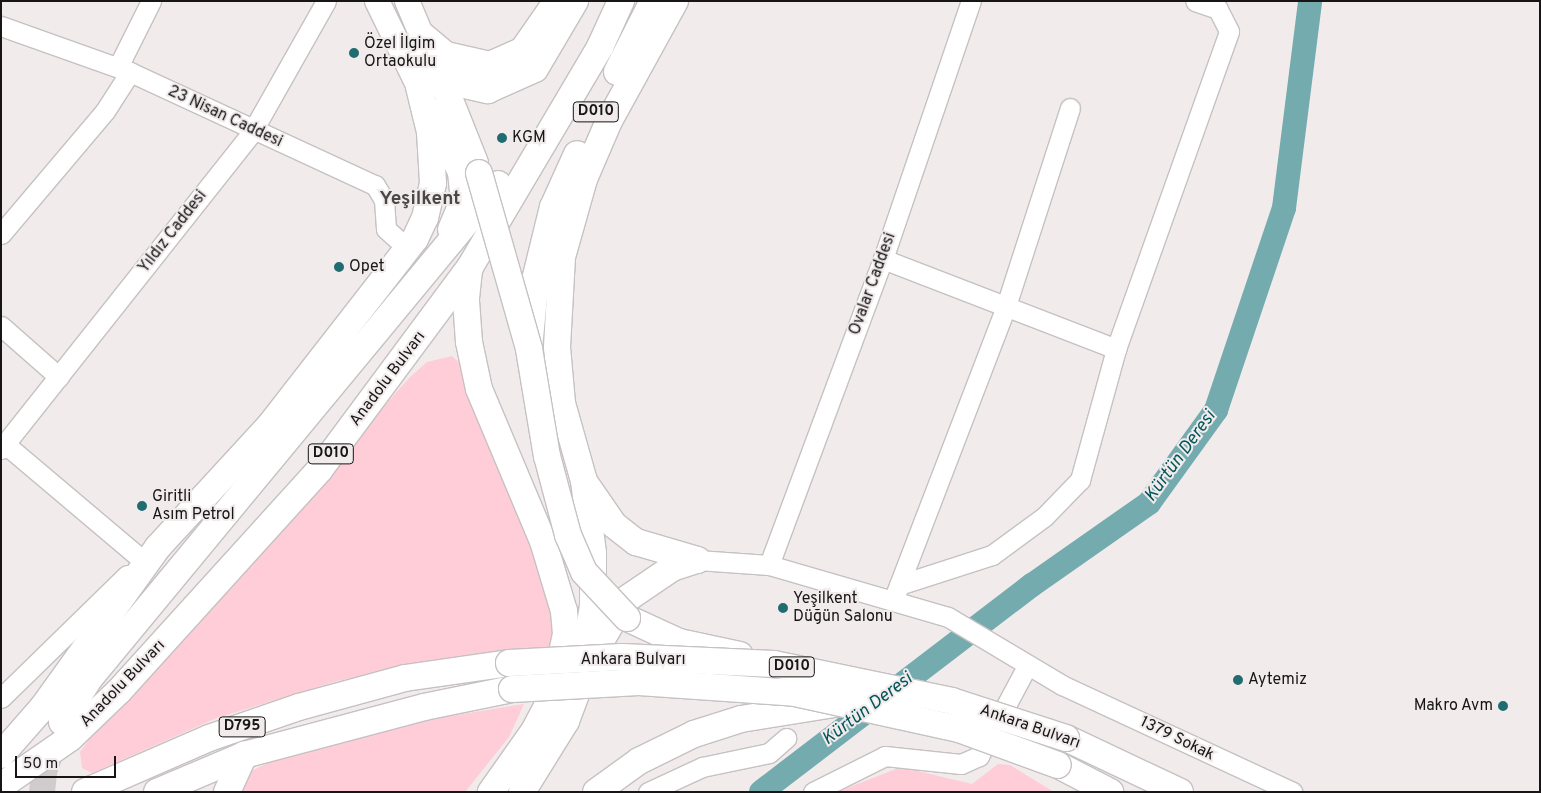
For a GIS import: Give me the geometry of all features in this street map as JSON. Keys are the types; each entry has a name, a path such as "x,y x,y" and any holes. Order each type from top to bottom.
{"highway":[{"path":"422,36 446,55 490,65 523,50 556,1"},
{"path":"428,79 488,90 525,77 546,55 575,1"},
{"name":"Anadolu Bulvarı","path":"1,786 70,738 119,691 320,469 470,267 591,62 621,1"},
{"path":"581,681 593,605 593,553 584,481 562,403 558,348 562,257 584,179 609,121 675,1"},
{"name":"D010","path":"529,349 536,276 553,207 648,10"},
{"path":"1,755 43,707 144,562 271,424 407,248 425,218 433,183 428,79 422,36"},
{"path":"62,722 89,679 500,182 591,62"},
{"path":"428,79 480,173 529,349 547,456 568,535 584,572 615,607 640,625 680,642 774,664"},
{"path":"383,323 452,228 464,199 457,161 428,79"},
{"path":"470,267 466,301 479,389 543,541 564,611 563,656 553,695 534,731 491,792"},
{"path":"584,481 614,525 636,542 697,560"},
{"path":"522,792 566,721 581,681 625,600 672,568 697,560"},
{"name":"Ankara Bulvarı","path":"85,792 209,738 299,707 405,678 509,663 622,657 774,664 952,701 1066,738 1180,792"},
{"name":"Ankara Bulvarı","path":"157,792 244,755 424,707 512,689 639,682 722,685 843,702 959,728 1058,765 1110,792"},
{"path":"596,792 639,761 694,734 741,719 843,702"},
{"path":"227,792 244,755"}],"main road":[{"path":"377,1 428,79"},
{"path":"407,1 422,36"}],"street":[{"path":"1,234 105,111 124,70 151,1"},
{"name":"Yıldız Caddesi","path":"3,447 252,132 326,1"},
{"name":"Ovalar Caddesi","path":"769,565 883,259 971,1"},
{"path":"896,593 992,555 1044,517 1080,480 1116,349 1229,31 1218,9 1194,1"},
{"name":"23 Nisan Caddesi","path":"1,26 124,70 252,132 375,185 384,200 386,229 407,248"},
{"path":"896,593 1006,306 1070,108"},
{"path":"883,259 1116,349"},
{"path":"1,326 59,377"},
{"path":"1,698 144,562 3,447"},
{"name":"1379 Sokak","path":"697,560 769,565 896,593 948,617 1025,665 1062,685 1292,792"},
{"path":"813,792 885,756 961,764 979,756 1025,665"},
{"path":"648,792 702,767 769,753 786,738"}],"shaded area":[{"path":"452,356 466,369 558,609 550,654 404,667 337,681 217,718 92,773 82,768 80,752 98,727 409,378 427,362"},
{"path":"524,704 509,737 465,792 236,792 247,773 274,760 383,727"},
{"path":"998,764 1010,765 1054,792 837,792 901,767 972,784"}],"waterway":[{"name":"Kürtün Deresi","path":"761,792 1032,585 1149,503 1216,410 1284,208 1310,1"}],"tunnel":[{"path":"42,792 44,772 55,740"}],"place":[{"name":"Özel İlgim Ortaokulu","path":"354,53"},
{"name":"KGM","path":"502,138"},
{"name":"Opet","path":"339,267"},
{"name":"Giritli Asım Petrol","path":"142,506"},
{"name":"Yeşilkent Düğün Salonu","path":"783,608"},
{"name":"Aytemiz","path":"1238,680"},
{"name":"Makro Avm","path":"1503,706"}],"district":[{"name":"Yeşilkent","path":"420,200"}]}
